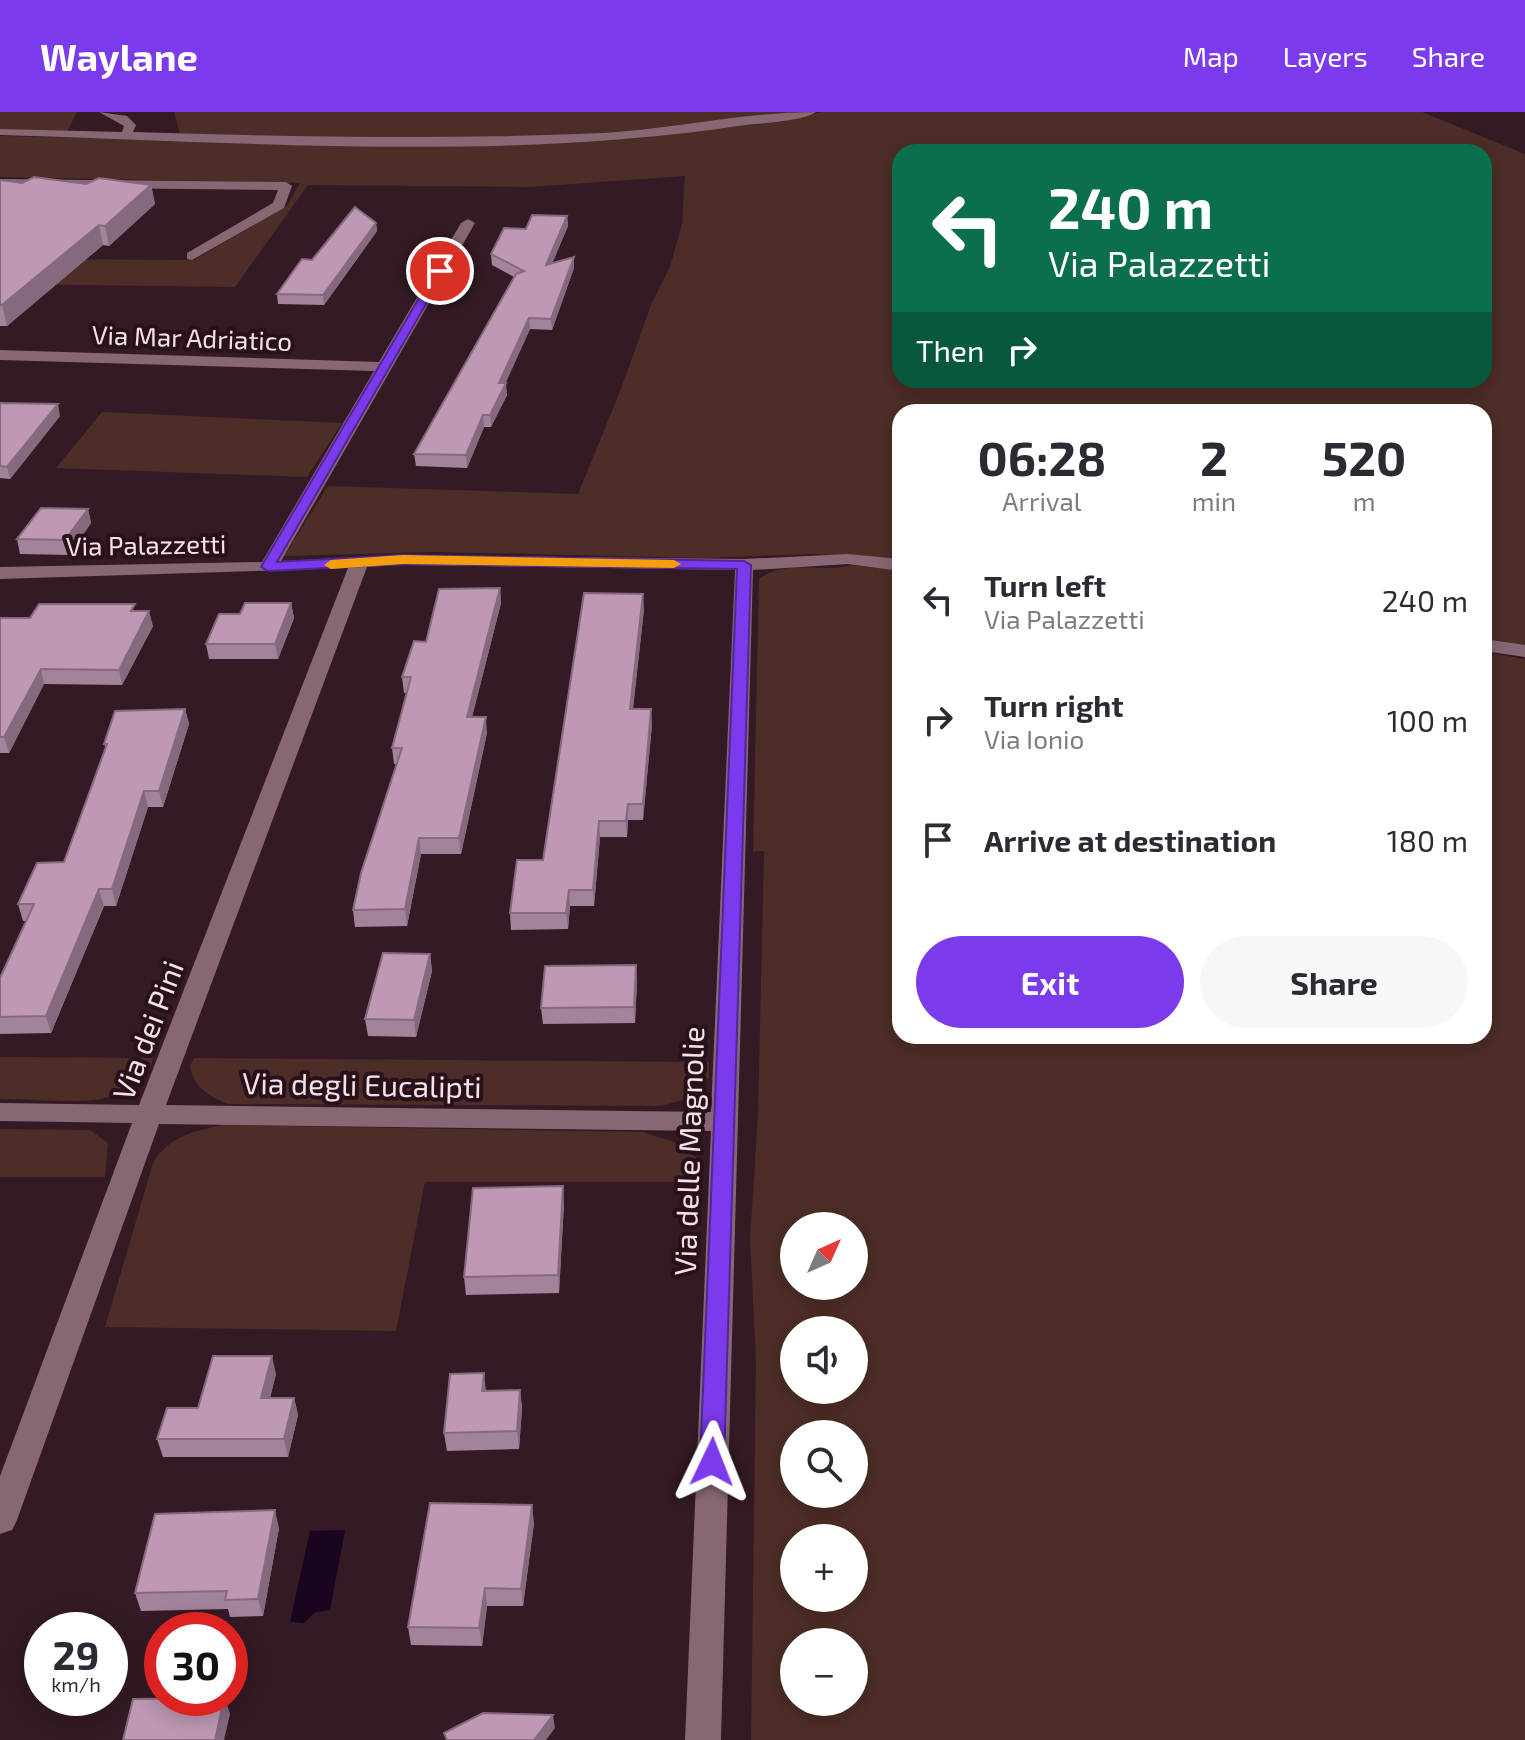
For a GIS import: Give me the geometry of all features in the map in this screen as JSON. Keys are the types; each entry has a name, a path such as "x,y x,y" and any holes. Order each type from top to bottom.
{"street":[{"path":"105,112 123,118 130,125 127,134"},
{"path":"0,132 376,141 557,141 725,127 810,112"},
{"path":"0,183 286,186 279,205 192,256"},
{"path":"268,567 468,223"},
{"name":"Via Mar Adriatico","path":"0,355 383,367"},
{"name":"Via Palazzetti","path":"0,573 268,567 403,560 744,565 848,559 892,564"},
{"name":"Via dei Pini","path":"0,1520 150,1112 359,563"},
{"name":"Via delle Magnolie","path":"703,1740 744,565"},
{"path":"1492,646 1525,651"},
{"name":"Via degli Eucalipti","path":"0,1112 723,1122"}],"shaded area":[{"path":"0,112 77,112 67,132 0,131"},
{"path":"174,112 796,112 643,132 566,137 411,139 180,134"},
{"path":"823,112 1422,112 1525,154 1525,646 1492,641 1492,404 892,404 892,559 812,554 705,558 436,552 284,556 328,486 578,494 651,305 670,267 682,224 685,176 530,187 308,185 235,287 0,284 0,259 194,260 287,206 300,183 0,177 0,136 511,145 639,138 758,124"},
{"path":"102,412 342,423 307,477 56,468"},
{"path":"851,565 892,569 892,1044 1492,1044 1492,653 1525,659 1525,1740 751,1740 756,1361 750,1239 758,1114 764,851 753,852 759,579 781,569"},
{"path":"0,1057 153,1058 146,1073 121,1091 95,1100 71,1101 0,1099"},
{"path":"194,1058 709,1062 709,1078 686,1099 661,1106 228,1104 209,1094 195,1080 190,1066"},
{"path":"223,1125 643,1132 674,1142 702,1162 703,1182 425,1182 396,1331 105,1327 153,1163 175,1141"},
{"path":"0,1129 90,1130 108,1143 105,1177 0,1177"},
{"path":"345,1530 330,1610 315,1612 304,1623 290,1622 310,1531"}],"building":[{"path":"34,177 86,184 99,178 151,185 105,226 99,225 0,305 0,180 22,183"},
{"path":"355,207 376,223 323,295 277,294 302,259 312,260"},
{"path":"532,215 567,216 546,265 574,257 551,319 529,318 499,383 506,383 490,415 483,415 466,455 414,454 516,274 524,271 491,254 504,228 526,229"},
{"path":"0,403 58,404 7,467 0,466"},
{"path":"41,508 88,509 65,540 17,539"},
{"path":"500,588 467,717 486,717 459,838 419,838 405,909 353,910 361,873 402,748 392,748 411,677 402,677 414,641 426,642 439,589"},
{"path":"584,593 643,594 630,709 651,709 643,804 628,804 626,821 599,821 593,890 569,890 566,913 510,913 517,860 543,860"},
{"path":"245,603 291,603 275,644 206,644 219,614 240,614"},
{"path":"39,604 135,604 131,611 149,611 119,670 41,669 4,737 0,737 0,618 30,618"},
{"path":"185,709 159,791 144,791 112,889 99,889 46,1016 0,1017 0,978 34,904 18,904 37,863 64,862 107,744 104,744 115,711"},
{"path":"383,953 430,954 414,1020 365,1019"},
{"path":"636,965 634,1007 541,1008 545,966"},
{"path":"563,1186 558,1275 464,1277 473,1188"},
{"path":"213,1356 272,1356 261,1398 294,1398 284,1439 157,1439 167,1408 198,1408"},
{"path":"484,1373 482,1391 520,1390 517,1431 444,1433 450,1374"},
{"path":"430,1503 532,1505 521,1589 485,1588 479,1628 408,1627"},
{"path":"275,1510 258,1599 225,1600 227,1591 135,1593 155,1514"},
{"path":"133,1699 144,1699 144,1716 220,1716 215,1740 123,1740"},
{"path":"483,1713 553,1715 534,1740 447,1740 444,1733"}],"slow traffic":[{"path":"331,565 403,560 674,564"}],"route":[{"path":"440,271 268,567 403,560 744,565 712,1462"}]}
